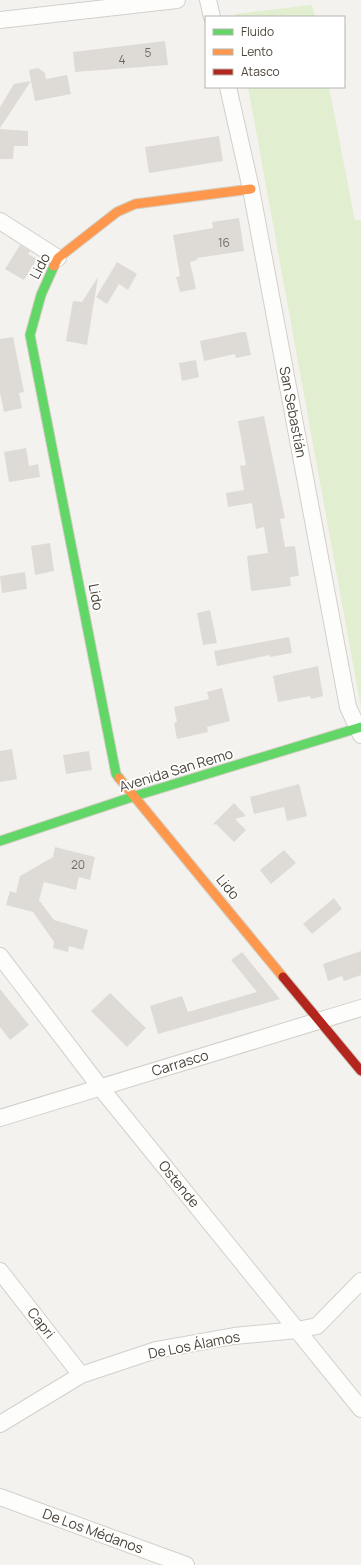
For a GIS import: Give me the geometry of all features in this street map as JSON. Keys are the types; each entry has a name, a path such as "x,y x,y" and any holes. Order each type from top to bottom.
{"street":[{"path":"0,20 177,0"},
{"path":"208,0 212,16"},
{"name":"San Sebastián","path":"228,88 251,189 348,706 360,730"},
{"name":"Lido","path":"251,189 135,204 117,212 58,258 41,295 30,335 116,774 361,1071"},
{"path":"0,221 58,258"},
{"name":"Avenida San Remo","path":"0,841 135,796 360,730"},
{"name":"Ostende","path":"0,956 100,1087 361,1409"},
{"name":"Carrasco","path":"0,1118 361,1008"},
{"name":"Capri","path":"0,1272 81,1375"},
{"name":"De Los Álamos","path":"0,1424 81,1375 156,1350 234,1336 297,1330 317,1326 361,1281"},
{"name":"De Los Médanos","path":"0,1497 186,1565"}],"green space":[{"path":"312,5 315,16 236,16 235,14"},
{"path":"248,88 329,88 355,221 361,220 361,708"}],"building":[{"path":"165,41 168,65 75,72 73,52"},
{"path":"38,68 45,73 46,79 67,75 71,94 35,101 29,70"},
{"path":"31,81 0,128 0,107 14,84"},
{"path":"0,129 28,131 28,146 14,146 13,159 0,159"},
{"path":"219,136 223,161 149,173 145,147"},
{"path":"239,218 244,251 197,258 197,260 190,262 196,289 180,292 176,277 180,276 173,235 213,228 212,222"},
{"path":"20,245 30,251 28,254 37,259 24,280 5,269"},
{"path":"117,262 137,274 128,290 119,284 107,304 96,297"},
{"path":"98,277 87,345 66,341 73,301 82,302"},
{"path":"246,332 251,355 236,358 235,354 204,361 200,341"},
{"path":"13,337 24,392 19,393 22,408 4,412 0,393 0,339"},
{"path":"196,360 199,377 182,381 179,363"},
{"path":"264,416 285,518 280,519 285,547 295,546 299,576 290,577 291,586 251,591 247,556 268,553 264,527 256,529 252,503 228,507 226,493 244,490 240,466 246,465 238,421"},
{"path":"26,448 29,466 38,464 40,477 9,482 4,452"},
{"path":"50,543 54,571 35,575 31,546"},
{"path":"25,572 27,589 2,593 0,576"},
{"path":"210,610 217,643 203,645 197,613"},
{"path":"289,637 292,653 270,657 270,655 217,666 214,651"},
{"path":"318,666 323,696 311,699 310,696 278,702 273,676"},
{"path":"222,688 230,721 207,727 208,732 177,739 174,723 177,722 174,707 209,699 207,692"},
{"path":"12,749 17,779 0,782 0,751"},
{"path":"89,751 92,770 66,774 63,755"},
{"path":"299,784 307,816 287,821 284,807 254,814 250,797"},
{"path":"234,803 246,816 235,819 246,830 234,842 216,824 212,825"},
{"path":"55,847 95,857 90,880 79,877 76,890 44,882 39,900 54,920 88,930 83,950 69,946 68,952 53,948 54,942 33,912 6,905 10,891 16,893 20,876 53,857"},
{"path":"284,850 296,863 271,884 260,870"},
{"path":"334,898 342,909 312,934 303,924"},
{"path":"361,951 361,975 344,981 342,976 328,981 323,964"},
{"path":"242,952 280,999 158,1034 150,1006 182,996 188,1012 257,992 231,960"},
{"path":"0,989 29,1025 10,1040 0,1027"},
{"path":"110,993 146,1028 127,1047 91,1011"}],"traffic: fast":[{"path":"54,266 41,295 30,335 116,774 119,778"},
{"path":"0,841 135,796 361,727"}],"traffic: slow":[{"path":"54,266 58,258 117,212 135,204 251,189"},
{"path":"119,778 283,977"}],"traffic: jam":[{"path":"283,977 361,1071"}]}
